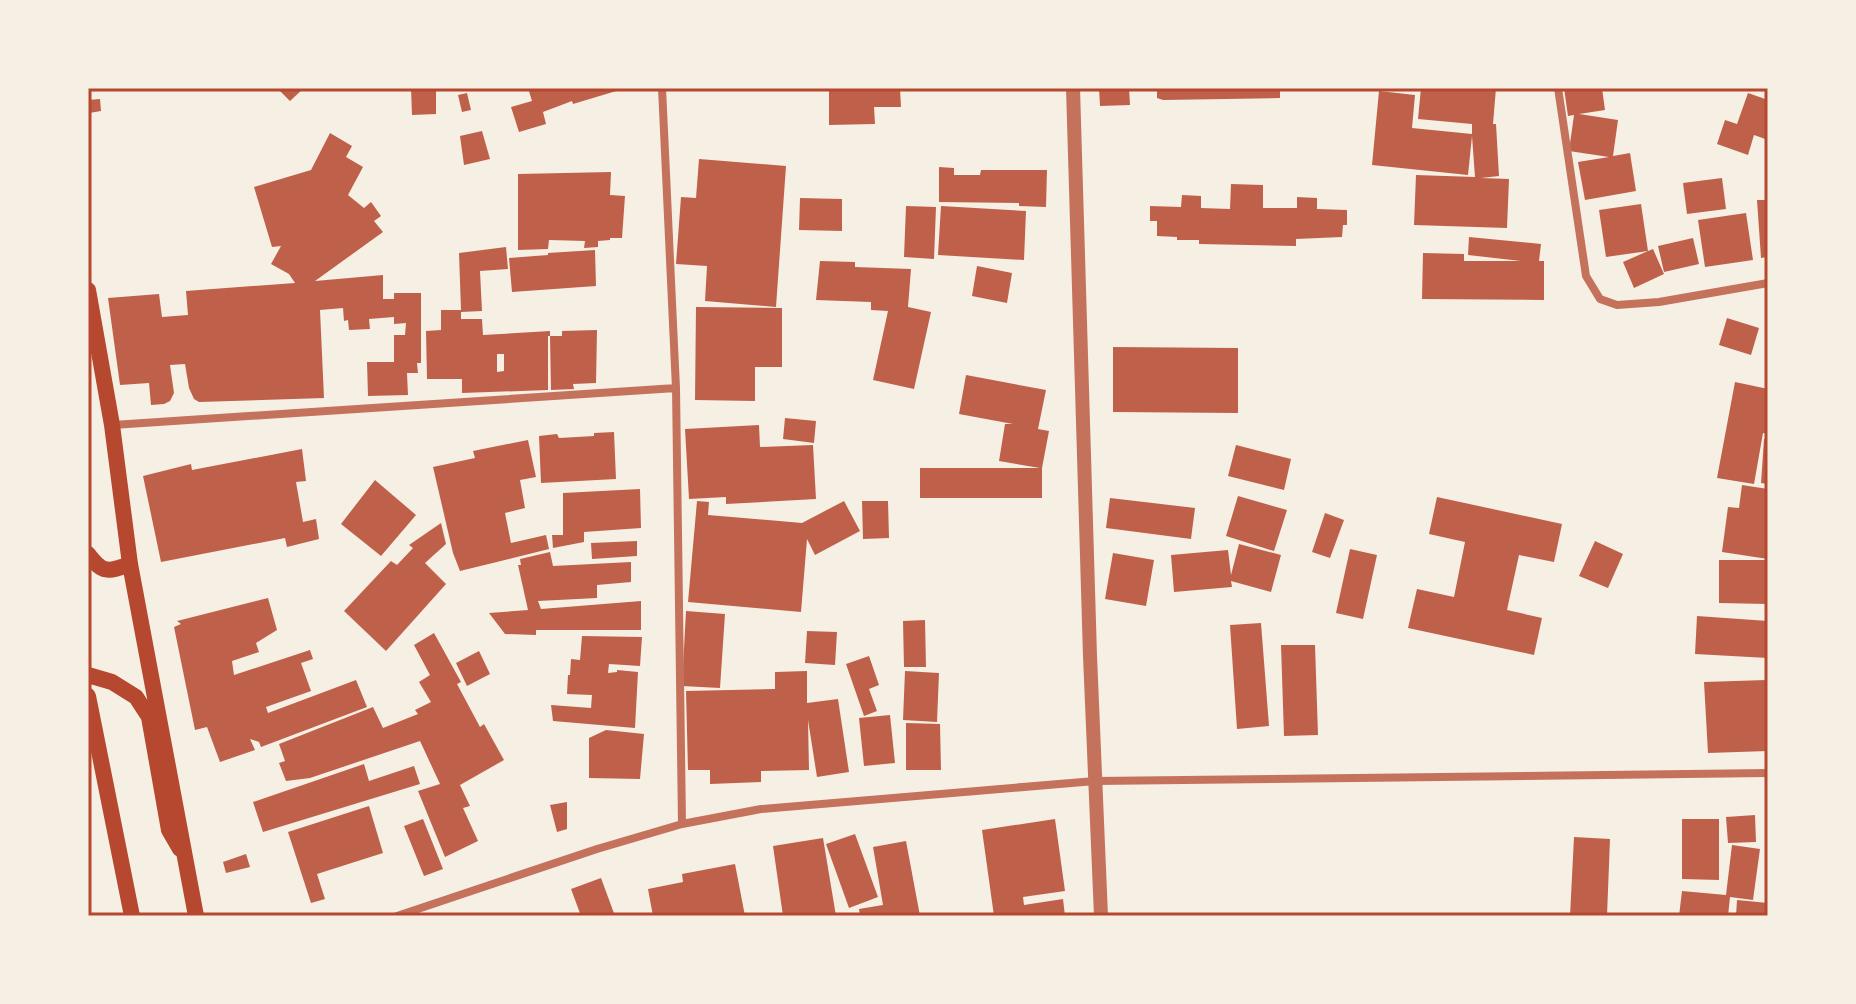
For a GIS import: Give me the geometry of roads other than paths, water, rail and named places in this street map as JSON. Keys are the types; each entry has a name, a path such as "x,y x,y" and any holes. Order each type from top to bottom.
{"main road":[{"path":"88,290 112,425 130,564 196,916"},
{"path":"88,554 98,568 111,571 130,564"},
{"path":"88,675 112,682 136,697 149,717 169,830 187,861"},
{"path":"88,696 132,916"}],"street":[{"path":"662,88 676,388 682,824"},
{"path":"1073,88 1101,916"},
{"path":"1558,88 1586,276 1600,299 1617,305 1659,302 1768,283"},
{"path":"112,425 676,388"},
{"path":"397,916 682,824 761,809 1095,781 1768,773"}]}
